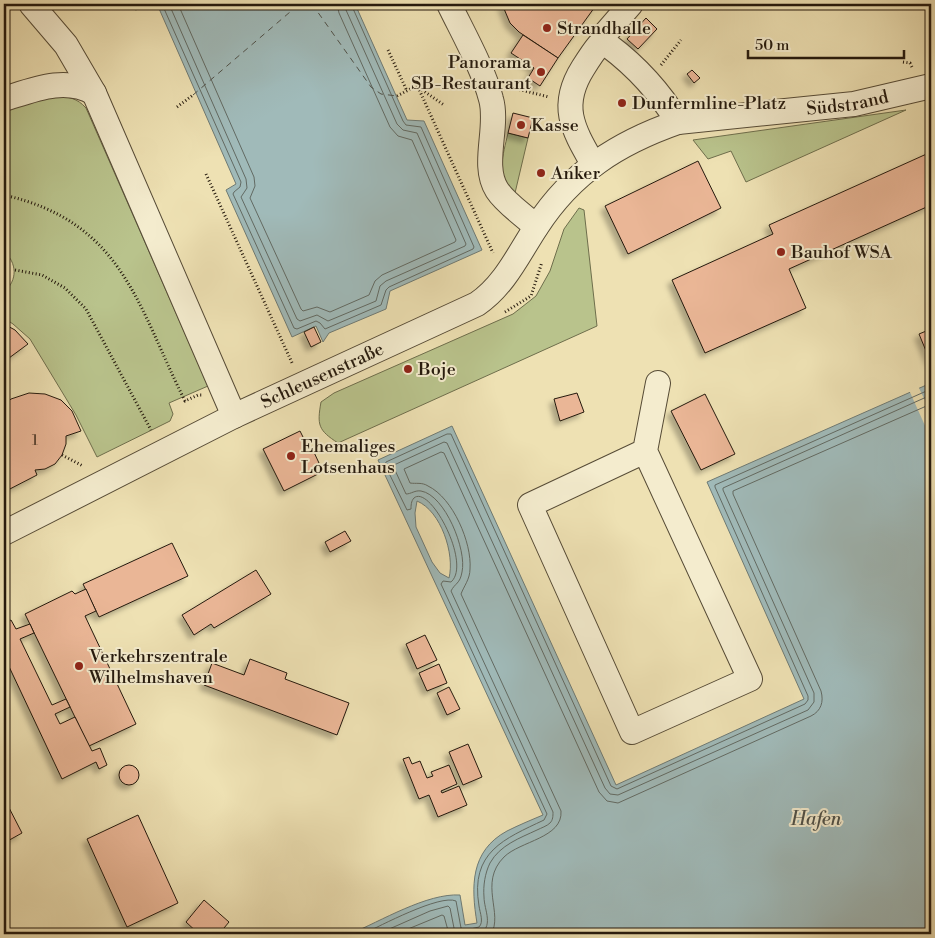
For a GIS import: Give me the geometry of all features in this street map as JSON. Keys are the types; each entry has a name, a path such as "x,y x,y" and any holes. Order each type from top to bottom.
{"street":[{"path":"31,4 66,46 94,93 234,416"},
{"path":"449,4 491,97 494,116 490,161 492,180 501,195 536,227"},
{"path":"602,44 605,34 631,4"},
{"path":"593,164 575,132 570,111 570,101 572,89 580,72 596,47 602,44 616,51 648,80 661,95 678,122"},
{"path":"4,99 60,84 81,86 94,93"},
{"name":"Südstrand","path":"593,164 651,131 678,122 854,104 931,86"},
{"name":"Schleusenstraße","path":"4,533 234,416 478,304 496,289 536,227 558,198 574,180 593,164"},
{"path":"645,451 530,505 632,732 750,679 645,451 658,383"}],"path":[{"path":"133,7 138,10"},
{"path":"648,80 681,40"},
{"path":"388,50 407,90"},
{"path":"418,87 495,256"},
{"path":"397,96 407,90 418,87 444,105"},
{"path":"516,88 539,94"},
{"path":"177,107 193,95"},
{"path":"206,174 295,370"},
{"path":"4,195 52,211 92,237 114,261 131,286 185,401 194,397"},
{"path":"500,314 531,296 544,256"},
{"path":"15,270 42,275 65,288 86,309 151,430"},
{"path":"62,455 83,466"}],"green space":[{"path":"56,96 73,99 86,108 208,386 169,403 173,414 170,421 97,457 76,415 30,339 4,318 4,292 12,282 14,272 11,261 4,251 4,109"},
{"path":"906,110 746,182 731,151 708,159 693,140"},
{"path":"508,133 528,138 515,193 505,179 502,165"},
{"path":"579,208 584,210 597,326 338,443 326,434 319,422 321,402 334,393 513,314 536,296 550,271 564,229"}],"water":[{"path":"157,4 355,4 407,120 424,121 482,250 390,291 386,309 329,333 323,342 316,326 292,337 226,190 236,184"},
{"name":"Hafen","path":"931,383 931,934 350,934 419,903 447,896 460,895 465,925 477,923 474,883 480,859 486,849 495,839 507,831 543,815 378,460 452,426 616,785 804,699 707,482","holes":["417,501 426,506 439,523 448,546 450,557 449,578 440,573 432,562 416,527 415,513"]}],"pier":[{"path":"918,386 931,413 931,439 909,390"}],"building":[{"name":"Strandhalle","path":"502,4 597,4 558,58 519,32 510,23"},
{"path":"646,18 657,29 638,49 627,39"},
{"path":"523,35 558,58 540,86 528,78 534,68 511,53"},
{"path":"692,70 700,78 694,83 687,74"},
{"name":"Kasse","path":"513,113 533,118 528,138 508,133"},
{"name":"Bauhof WSA","path":"931,152 931,205 789,269 806,308 705,353 672,280 773,234 769,225"},
{"path":"698,161 721,208 628,254 605,206"},
{"path":"4,324 15,330 28,344 9,358 4,352"},
{"path":"314,327 321,342 311,347 304,332"},
{"path":"931,329 931,363 919,334"},
{"path":"29,393 45,394 61,400 72,411 81,431 66,436 66,444 62,455 55,464 45,469 35,470 37,475 4,492 4,406 11,399"},
{"path":"577,393 584,412 560,421 554,399"},
{"path":"705,394 735,454 701,470 671,411"},
{"name":"Ehemaliges Lotsenhaus","path":"300,431 308,447 311,446 319,463 316,465 320,473 284,491 263,449"},
{"path":"345,531 351,541 330,552 325,542"},
{"path":"172,543 188,576 99,617 83,584"},
{"path":"256,570 271,594 214,628 211,624 194,635 182,615"},
{"name":"Verkehrszentrale Wilhelmshaven","path":"86,589 96,611 85,616 136,724 89,746 25,614 72,591 75,594"},
{"path":"11,620 16,629 30,624 34,633 20,639 52,705 66,699 70,707 55,714 60,724 75,717 92,751 100,748 107,765 99,769 96,762 62,779 4,656 4,623"},
{"path":"425,635 437,660 417,669 406,644"},
{"path":"250,659 287,673 285,679 349,703 337,735 204,685 212,663 244,675"},
{"path":"439,664 447,683 427,691 419,673"},
{"path":"449,687 460,709 447,715 437,693"},
{"path":"468,744 482,777 463,785 449,752"},
{"path":"409,757 412,764 420,761 427,778 433,776 431,772 449,765 457,784 441,791 442,793 459,786 467,805 438,817 429,795 419,799 403,759"},
{"path":"129,765 136,768 139,775 136,782 129,785 122,782 119,775 122,768"},
{"path":"4,798 22,833 4,843"},
{"path":"138,815 178,903 127,927 87,839"},
{"path":"204,900 229,922 219,934 199,934 186,922"}],"ferry route":[{"path":"193,95 290,12 281,4"},
{"path":"312,4 371,87 381,94 397,96"}],"place":[{"name":"Strandhalle","path":"547,28"},
{"name":"Panorama SB-Restaurant","path":"541,72"},
{"name":"Dunfermline-Platz","path":"622,103"},
{"name":"Kasse","path":"521,125"},
{"name":"Anker","path":"541,173"},
{"name":"Bauhof WSA","path":"781,252"},
{"name":"Boje","path":"408,369"},
{"name":"Ehemaliges Lotsenhaus","path":"291,456"},
{"name":"Verkehrszentrale Wilhelmshaven","path":"79,666"}]}
